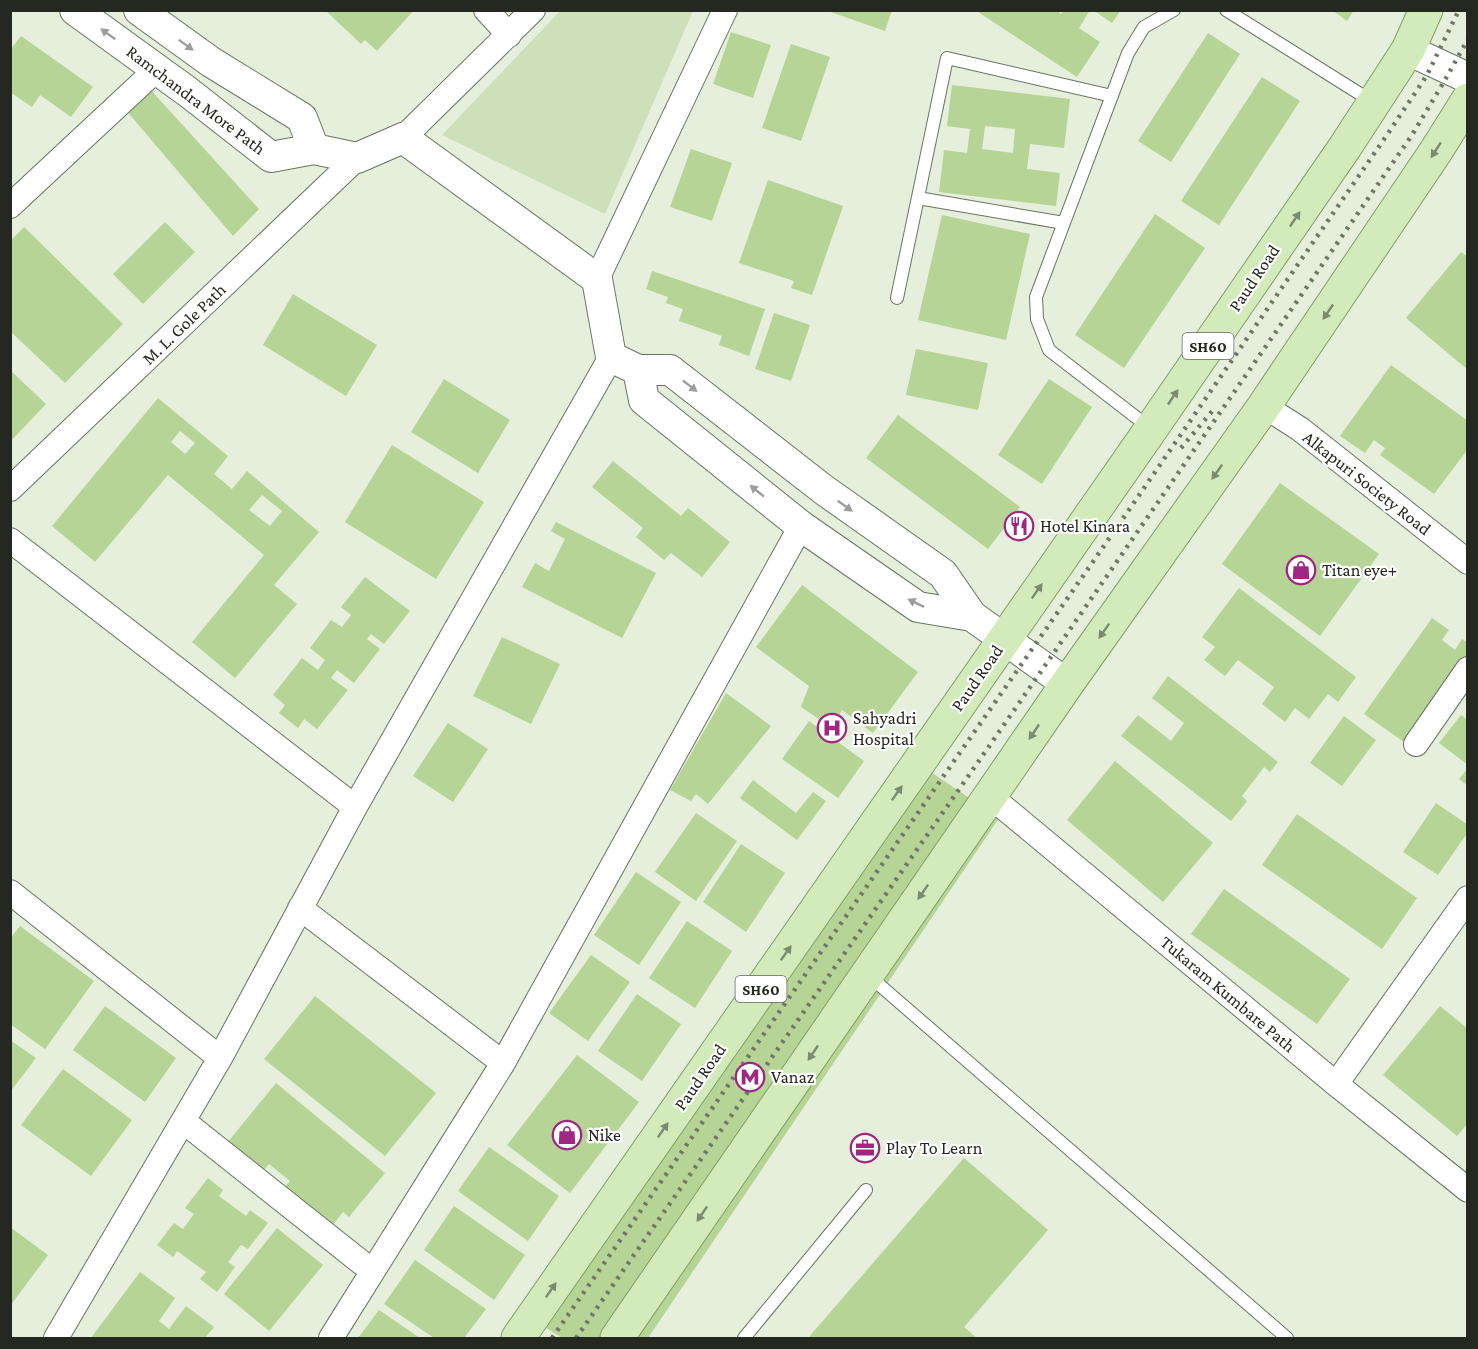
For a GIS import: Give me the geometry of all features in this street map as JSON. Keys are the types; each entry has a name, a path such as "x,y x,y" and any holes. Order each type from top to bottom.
{"main road":[{"name":"Paud Road","path":"518,1338 1151,429 1374,103 1408,50 1426,10"},
{"path":"617,1338 1067,684 1264,406 1436,151 1467,100"}],"street":[{"name":"Ramchandra More Path","path":"75,10 157,69 271,157 314,149 302,118 211,62 139,10"},
{"path":"486,10 509,35"},
{"path":"314,149 357,158 403,138 534,10"},
{"path":"597,279 724,10"},
{"path":"1408,50 1467,78"},
{"path":"10,206 157,69"},
{"path":"403,138 597,279 625,363 644,400 801,526 918,607 972,615"},
{"name":"M. L. Gole Path","path":"10,489 357,158"},
{"path":"625,363 670,370 824,490 943,574 972,615 1067,684"},
{"path":"56,1338 220,1058 355,807 625,363"},
{"name":"Alkapuri Society Road","path":"1264,406 1300,429 1467,562"},
{"path":"331,1338 502,1063 801,526"},
{"path":"10,540 355,807"},
{"path":"1416,744 1467,669"},
{"name":"Tukaram Kumbare Path","path":"990,796 1467,1190"},
{"path":"10,892 220,1058"},
{"path":"1336,1084 1467,898"},
{"path":"300,908 502,1063"},
{"path":"183,1121 372,1271"}],"lane":[{"path":"1151,429 1049,350 1036,318 1036,297 1128,53 1144,27 1173,10"},
{"path":"1226,10 1374,103"},
{"path":"897,298 947,58 1112,96"},
{"path":"918,198 1064,223"},
{"path":"867,974 1287,1338"},
{"path":"744,1338 866,1190"}],"green space":[{"path":"561,10 693,11 605,214 442,135"}],"building":[{"path":"325,10 414,10 377,51 365,40 361,44"},
{"path":"825,10 892,10 885,31"},
{"path":"975,10 1056,10 1061,14 1063,10 1090,10 1079,28 1100,42 1077,77"},
{"path":"1093,10 1121,10 1112,23"},
{"path":"1332,10 1354,10 1347,21"},
{"path":"731,32 771,45 753,98 713,84"},
{"path":"1208,33 1240,54 1171,162 1138,141"},
{"path":"21,36 93,87 71,117 40,95 32,107 10,92 10,50"},
{"path":"791,44 830,57 801,141 762,128"},
{"path":"1262,77 1300,101 1219,225 1181,201"},
{"path":"952,85 1070,99 1064,148 1030,144 1027,169 1060,173 1056,206 939,192 944,150 967,153 970,129 947,126","holes":["985,126 1015,129 1013,153 982,149"]},
{"path":"149,88 259,209 233,236 125,109"},
{"path":"691,149 732,163 712,221 670,207"},
{"path":"768,180 843,206 812,295 791,288 794,281 739,263"},
{"path":"1155,214 1205,248 1124,368 1075,335"},
{"path":"942,215 1030,234 1006,340 918,320"},
{"path":"165,222 195,252 143,304 113,274"},
{"path":"24,227 123,324 65,383 10,331 10,241"},
{"path":"1461,252 1468,257 1468,370 1406,318"},
{"path":"652,271 765,309 749,356 719,345 722,336 679,321 683,309 666,303 668,297 646,289"},
{"path":"293,294 377,345 346,396 263,345"},
{"path":"774,313 810,325 791,381 755,369"},
{"path":"916,349 988,363 978,410 906,395"},
{"path":"1391,365 1468,421 1468,449 1434,494 1380,455 1385,448 1374,440 1365,453 1340,436"},
{"path":"10,370 46,404 10,442"},
{"path":"444,379 510,420 478,473 411,432"},
{"path":"1049,379 1092,407 1042,484 998,455"},
{"path":"158,398 228,456 214,474 232,489 247,471 319,532 274,585 297,604 235,678 192,642 264,555 168,475 95,562 52,526","holes":["180,431 195,443 185,454 171,442","262,495 282,511 270,526 249,510"]},
{"path":"898,415 1020,507 988,549 866,458"},
{"path":"392,445 484,502 436,579 345,522"},
{"path":"613,461 681,516 688,508 730,542 702,577 671,553 664,560 636,537 643,528 592,487"},
{"path":"1280,483 1379,554 1320,636 1222,564"},
{"path":"556,522 656,573 622,638 522,587 535,563 549,571 565,539 551,531"},
{"path":"365,577 410,611 384,644 371,634 367,639 380,649 354,683 337,670 331,678 348,690 317,729 304,719 298,728 279,713 285,705 273,695 302,658 318,670 325,660 310,648 331,620 342,627 351,615 341,607"},
{"path":"802,585 918,672 873,733 842,710 832,728 801,707 809,686 756,647"},
{"path":"1239,588 1356,677 1338,702 1328,694 1309,719 1295,708 1285,722 1262,704 1274,687 1238,660 1225,676 1204,660 1215,647 1202,637"},
{"path":"1432,618 1449,630 1442,640 1455,650 1462,639 1468,643 1468,658 1407,744 1364,714"},
{"path":"502,637 560,664 531,724 473,696"},
{"path":"1168,676 1278,762 1270,772 1264,767 1242,796 1247,801 1231,821 1121,736 1138,715 1171,741 1184,723 1152,698"},
{"path":"726,693 771,726 708,804 696,794 691,801 670,790"},
{"path":"1461,715 1468,720 1468,765 1439,743"},
{"path":"1344,716 1376,740 1342,786 1310,763"},
{"path":"809,721 864,761 838,798 782,759"},
{"path":"448,723 488,749 453,802 413,776"},
{"path":"1115,761 1213,843 1163,902 1067,820"},
{"name":"Vanaz","path":"916,762 999,818 648,1338 562,1338 537,1322"},
{"path":"1468,768 1468,786 1459,779"},
{"path":"753,780 796,813 813,792 826,801 797,840 740,798"},
{"path":"1436,803 1468,825 1468,832 1438,875 1403,852"},
{"path":"696,813 737,841 696,901 655,872"},
{"path":"1297,814 1417,898 1382,949 1262,865"},
{"path":"741,844 785,873 746,932 703,902"},
{"path":"636,872 681,902 639,965 594,935"},
{"path":"1224,889 1350,979 1317,1024 1191,934"},
{"path":"687,921 732,951 695,1008 649,978"},
{"path":"20,926 94,981 45,1049 10,1024 10,939"},
{"path":"591,955 630,982 588,1041 549,1013"},
{"path":"637,994 681,1024 642,1081 598,1051"},
{"path":"315,996 436,1093 385,1156 264,1059"},
{"path":"105,1006 176,1058 145,1102 73,1050"},
{"path":"1440,1006 1468,1029 1468,1123 1457,1136 1383,1075"},
{"path":"10,1040 36,1058 10,1092"},
{"path":"577,1055 639,1102 570,1193 507,1145"},
{"path":"63,1069 132,1120 91,1176 21,1125"},
{"path":"276,1083 385,1173 349,1217 343,1212 327,1232 280,1193 290,1181 269,1164 257,1178 222,1149"},
{"path":"489,1147 559,1196 528,1241 458,1191"},
{"path":"964,1158 1048,1230 964,1327 977,1338 808,1338"},
{"path":"208,1178 223,1190 219,1196 246,1216 250,1210 268,1223 248,1249 241,1245 228,1262 235,1267 217,1292 200,1279 206,1272 177,1251 173,1257 157,1245 174,1223 183,1229 194,1214 185,1208"},
{"path":"454,1206 525,1255 494,1300 424,1250"},
{"path":"10,1227 48,1255 10,1306"},
{"path":"277,1228 323,1265 269,1331 224,1294"},
{"path":"415,1260 486,1309 464,1338 434,1338 384,1304"},
{"path":"140,1272 175,1298 159,1321 169,1329 186,1306 214,1327 205,1338 91,1338"},
{"path":"379,1310 420,1338 358,1338"}],"railway":[{"path":"552,1338 1122,520 1389,132 1427,75 1459,10"},
{"path":"576,1338 1412,135 1468,39"},
{"path":"1181,448 1214,409"}],"place":[{"name":"Hotel Kinara","path":"1019,526"},
{"name":"Titan eye+","path":"1301,570"},
{"name":"Sahyadri Hospital","path":"832,728"},
{"name":"Vanaz","path":"750,1077"},
{"name":"Nike","path":"567,1135"},
{"name":"Play To Learn","path":"865,1148"}]}
